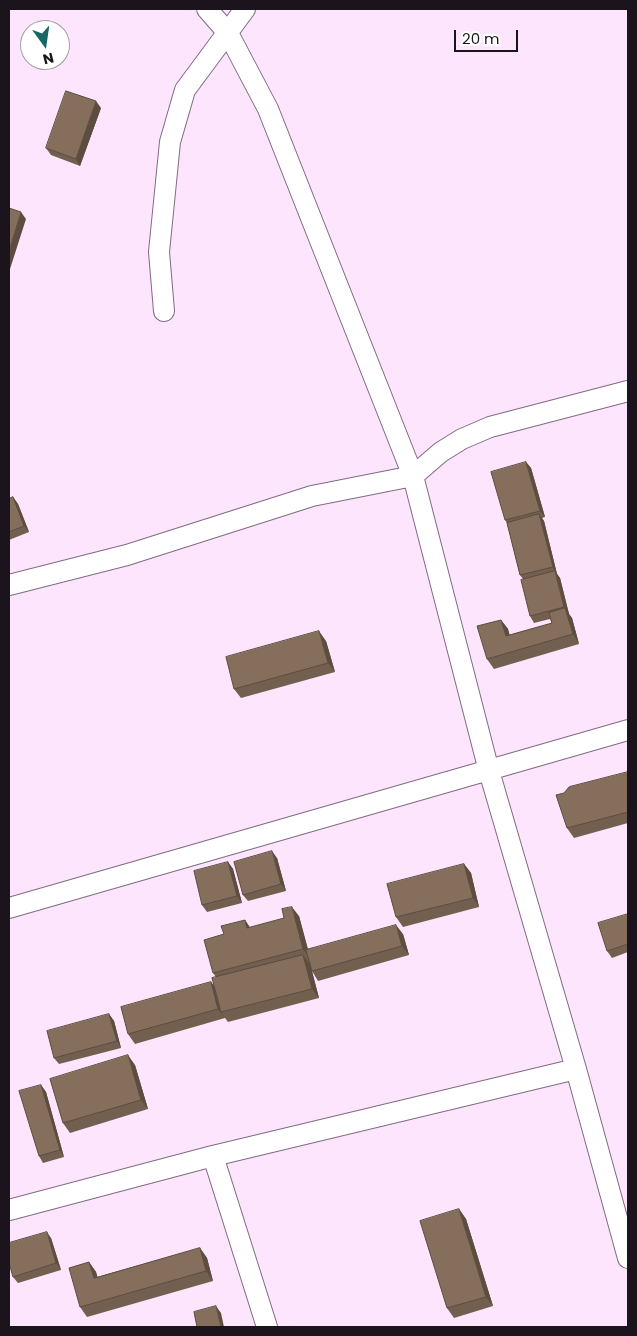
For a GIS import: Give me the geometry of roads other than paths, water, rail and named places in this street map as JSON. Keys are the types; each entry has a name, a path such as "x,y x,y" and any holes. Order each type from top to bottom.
{"street":[{"path":"207,9 228,32 268,109 413,476 489,771 576,1069 628,1258"},
{"path":"164,311 159,252 170,142 185,90 245,9"},
{"path":"9,585 127,555 312,496 413,476 441,452 490,427 628,391"},
{"path":"9,908 628,730"},
{"path":"9,1210 213,1156 576,1069"},
{"path":"213,1156 267,1327"}]}
